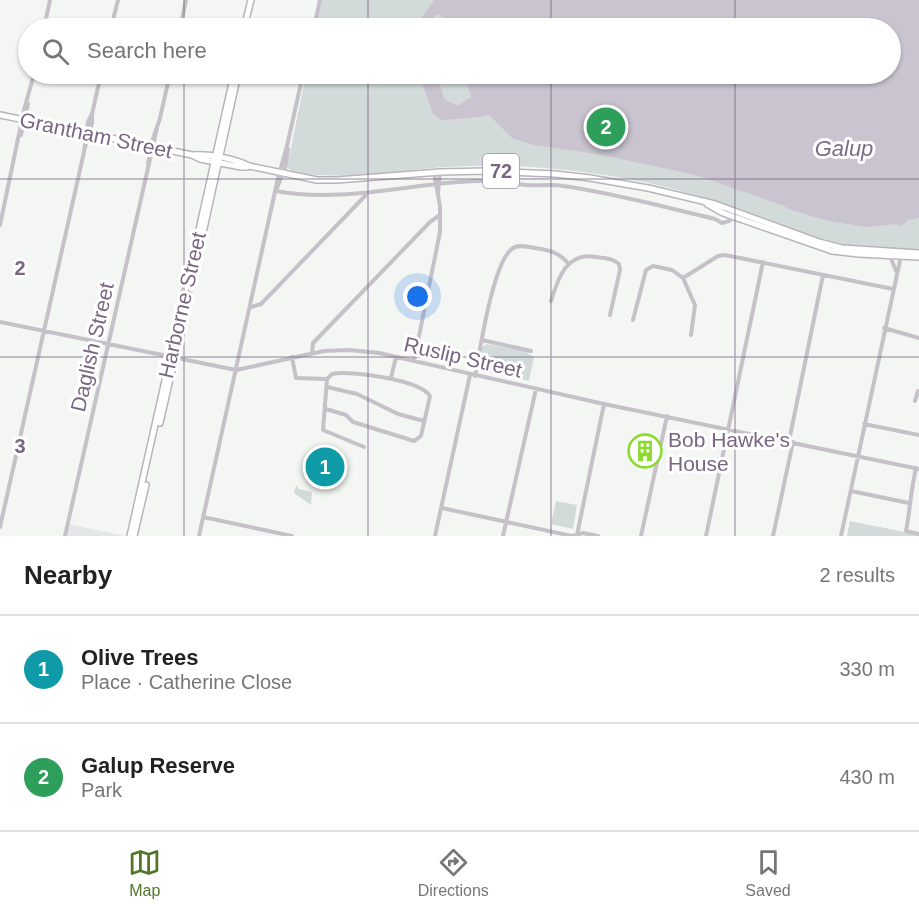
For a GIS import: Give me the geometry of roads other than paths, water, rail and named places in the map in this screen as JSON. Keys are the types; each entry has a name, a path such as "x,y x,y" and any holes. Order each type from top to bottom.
{"main road":[{"path":"248,18 252,0"},
{"name":"Harborne Street","path":"132,536 234,84"},
{"name":"Grantham Street","path":"0,115 217,160 242,163 294,176 337,180 437,172"},
{"name":"72","path":"437,172 515,171 590,178 648,188 715,204 832,251 890,256 919,255"},
{"name":"72","path":"736,214 819,243 842,248 919,255"}],"street":[{"path":"46,18 50,0"},
{"path":"114,18 118,0"},
{"path":"182,18 186,0"},
{"path":"316,18 320,0"},
{"path":"0,225 32,84"},
{"path":"0,526 99,84"},
{"name":"Daglish Street","path":"65,536 168,84"},
{"path":"199,536 301,84"},
{"path":"414,361 438,251 440,215 437,172"},
{"path":"276,191 291,194 327,195 437,184 500,181 529,185 559,185 618,195 715,219 722,223 729,221 736,214"},
{"path":"250,308 261,304 365,196 365,193"},
{"path":"312,353 313,343 430,222 440,215"},
{"path":"435,536 501,263 511,250 522,246 550,250 560,255 568,263"},
{"path":"551,301 557,281 568,263 587,255 613,260 618,263 620,270 610,315"},
{"path":"684,278 721,255 892,289"},
{"path":"890,256 896,272"},
{"path":"841,536 892,289 901,256"},
{"path":"706,536 763,262"},
{"path":"633,320 648,268 672,270 684,278 695,305 691,335"},
{"path":"773,536 823,275"},
{"name":"Ruslip Street","path":"0,322 236,370 312,353 349,350 396,357 472,376 918,468"},
{"path":"884,328 919,338"},
{"path":"482,340 531,351"},
{"path":"292,357 296,378 327,380"},
{"path":"391,378 396,357"},
{"path":"326,409 346,415 353,422 414,441 421,436 430,396 426,391 391,378 345,372 332,374 327,380 324,432 364,447"},
{"path":"915,401 919,384"},
{"path":"327,387 357,394 398,414 424,421"},
{"path":"503,536 536,389"},
{"path":"577,535 604,404"},
{"path":"641,536 667,416"},
{"path":"864,424 919,435"},
{"path":"918,468 909,503 906,531 919,534"},
{"path":"850,491 909,503"},
{"path":"442,508 572,536 583,533 598,536"},
{"path":"203,517 291,536"}],"water":[{"name":"Galup","path":"434,0 919,0 919,218 908,220 901,226 864,227 792,210 696,175 597,154 533,145 512,138 489,115 441,120 433,114 422,84 440,84 444,99 457,106 471,97 468,84 901,84 901,18 444,18 437,14 434,18 422,18"}],"place":[{"name":"Galup Reserve","path":"606,127"},
{"name":"Bob Hawke's House","path":"645,451"},
{"name":"Olive Trees","path":"325,467"}]}
